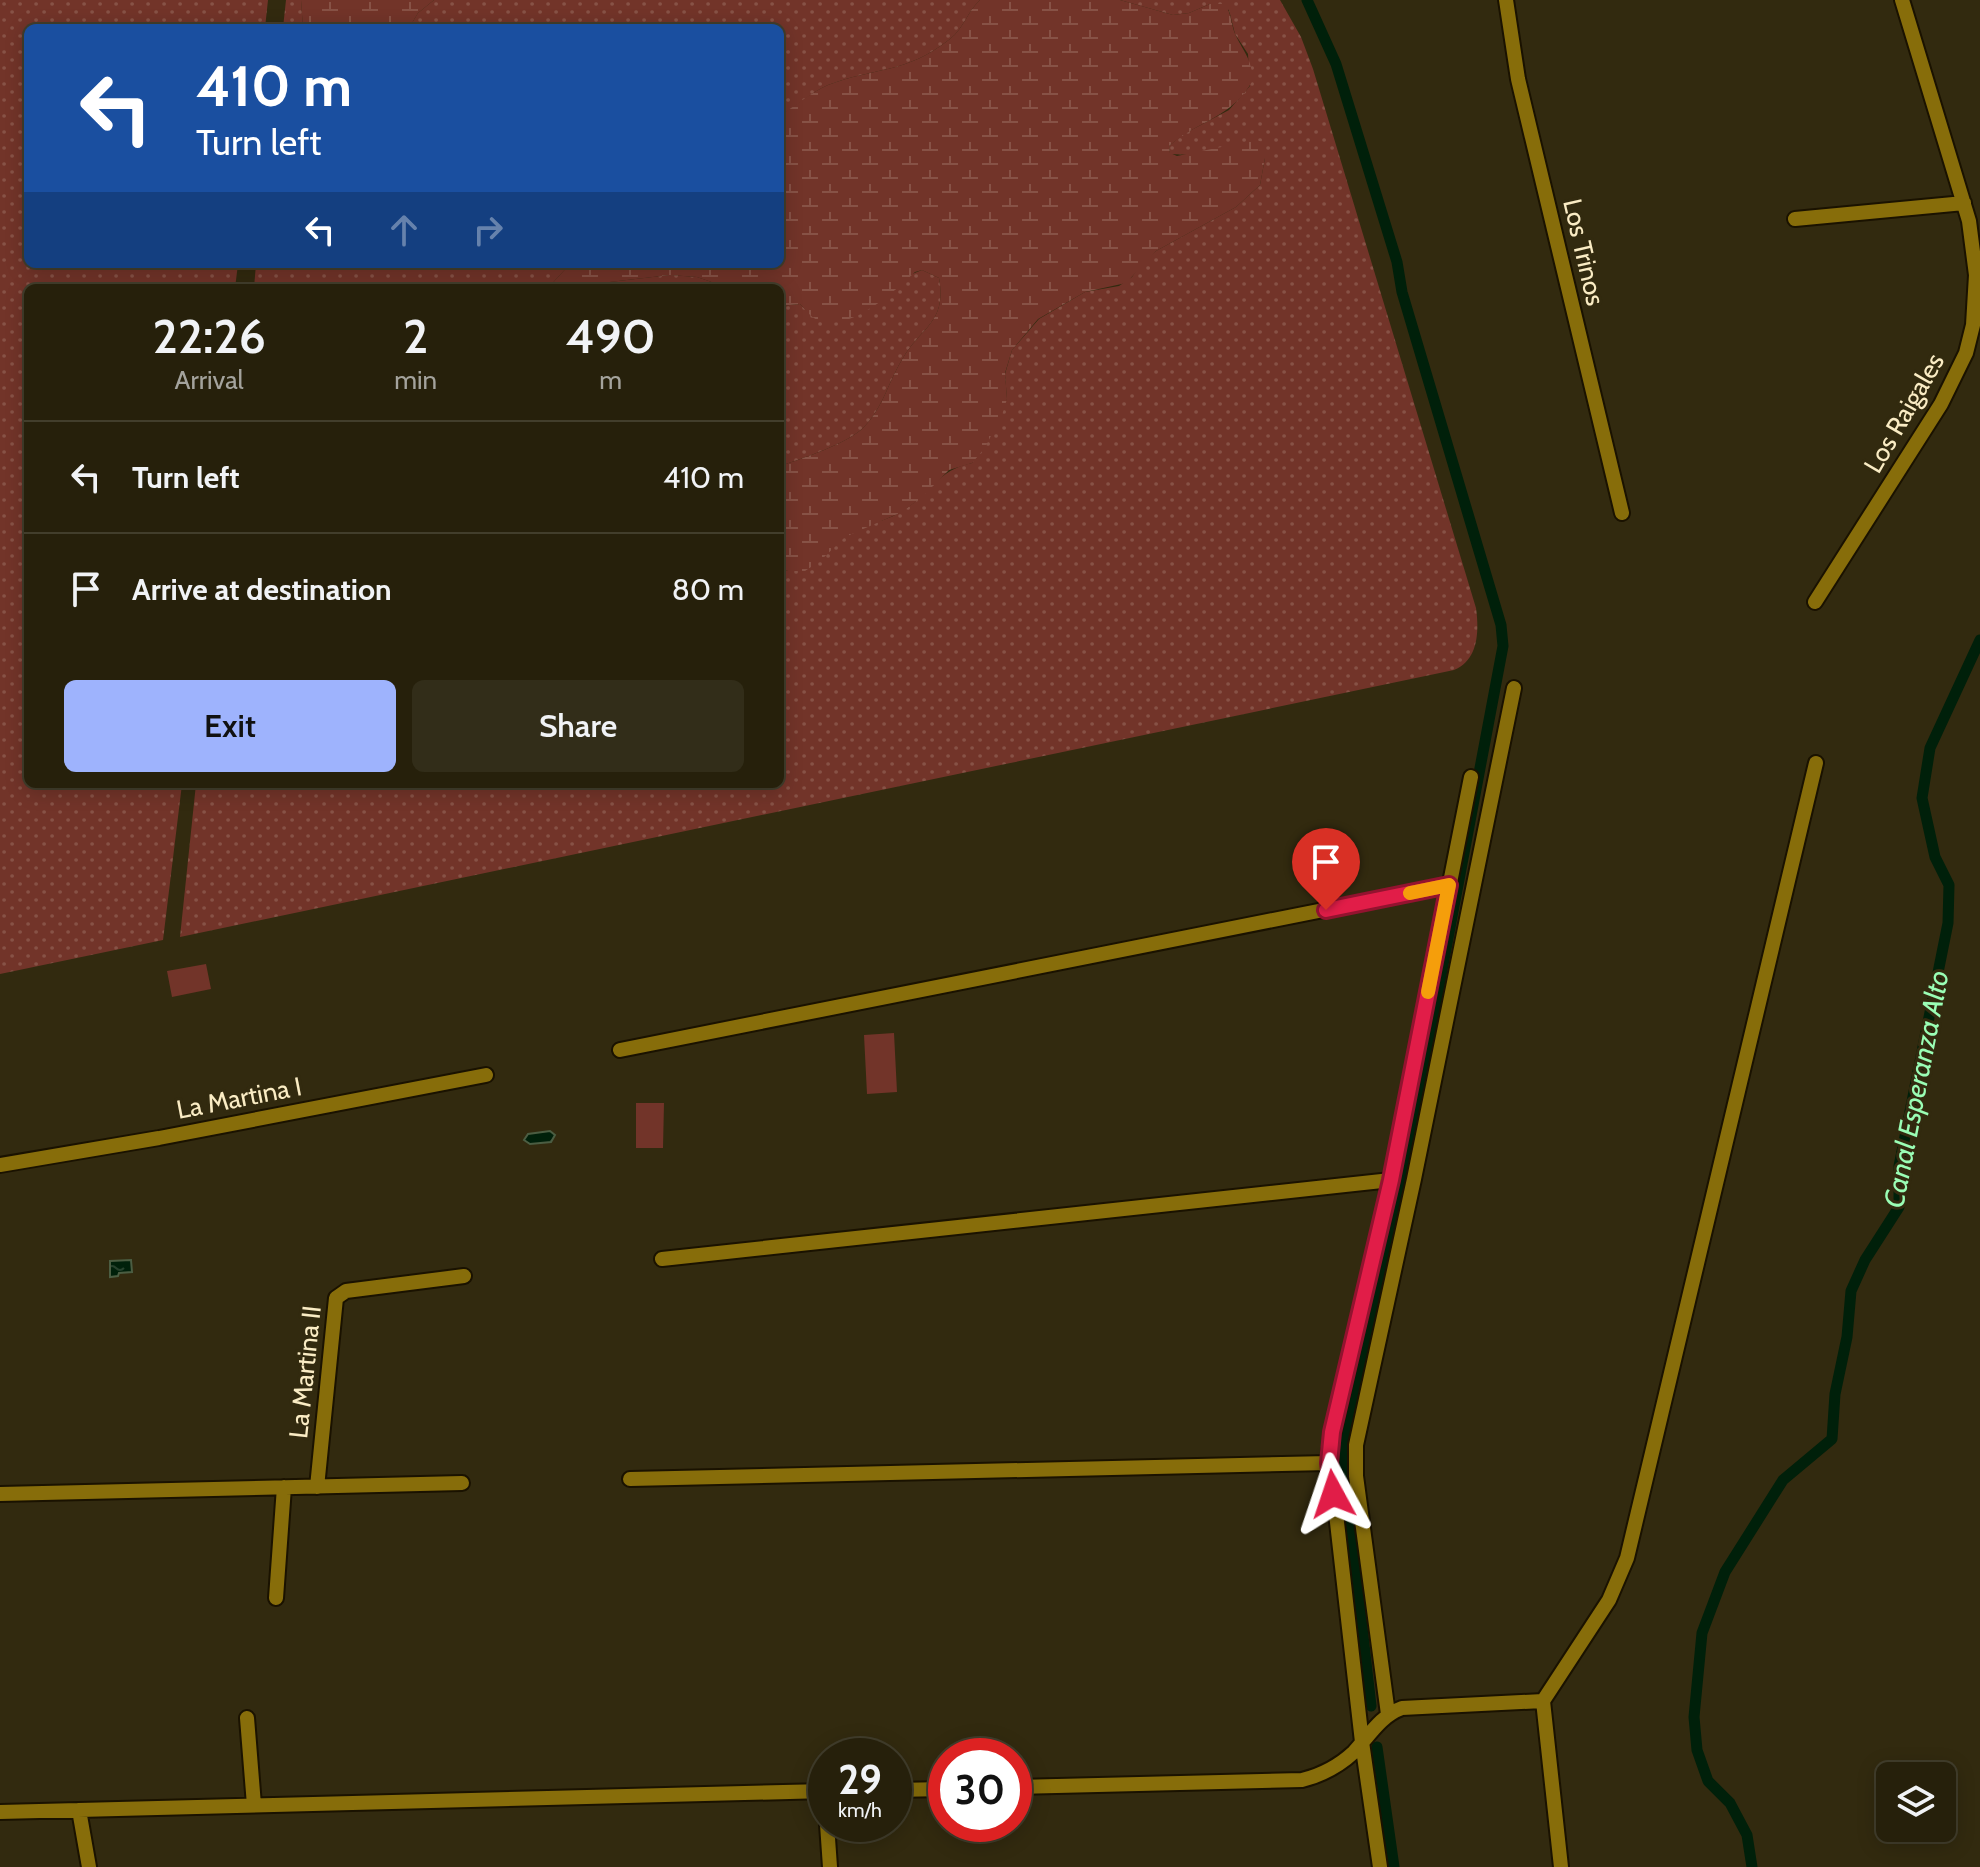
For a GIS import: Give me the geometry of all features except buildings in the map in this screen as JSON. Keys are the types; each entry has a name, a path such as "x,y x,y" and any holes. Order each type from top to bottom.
{"street":[{"name":"Los Trinos","path":"1506,0 1518,79 1622,513"},
{"name":"Los Raigales","path":"1815,602 1930,422 1951,385 1970,339 1978,283 1972,239 1964,203 1902,0"},
{"path":"1795,219 1964,203"},
{"path":"1388,1714 1356,1476 1356,1445 1414,1179 1514,688"},
{"path":"1561,1867 1543,1701 1609,1600 1627,1558 1816,763"},
{"path":"1380,1867 1329,1463 1332,1432 1391,1180 1471,777"},
{"path":"620,1050 1449,885"},
{"name":"La Martina I","path":"0,1165 159,1138 486,1075"},
{"path":"662,1259 1391,1180"},
{"name":"La Martina II","path":"317,1487 336,1298 346,1291 464,1276"},
{"path":"630,1479 1329,1463"},
{"path":"0,1494 462,1483"},
{"path":"276,1598 284,1487"},
{"path":"1032,1787 1302,1780 1337,1765 1388,1714 1408,1707 1543,1701"},
{"path":"247,1718 254,1805"},
{"path":"0,1812 808,1792"},
{"path":"79,1810 89,1867"},
{"path":"828,1842 830,1867"}],"green space":[{"path":"0,0 268,0 265,24 24,24 24,268 238,268 236,284 24,284 24,788 182,788 163,940 0,974"},
{"path":"286,0 301,0 303,24 283,24"},
{"path":"301,0 434,0 418,13 411,24 303,24"},
{"path":"434,0 980,0 955,35 934,50 904,64 828,85 784,113 784,24 411,24 418,13"},
{"path":"980,0 1120,0 1173,15 1189,13 1210,4 1225,4 1234,32 1249,61 1253,80 1245,93 1225,111 1169,146 1170,153 1177,156 1256,140 1263,142 1265,158 1260,185 1236,207 1156,251 1126,283 1085,292 1038,319 1012,350 1005,373 1007,399 1002,415 984,449 972,463 949,470 902,512 845,537 805,571 788,571 784,570 784,465 847,439 871,419 903,358 936,314 941,293 939,278 922,270 915,272 871,308 832,323 817,320 800,304 784,306 784,284 717,284 697,277 670,275 597,284 552,284 566,268 784,268 784,112 828,85 904,64 934,50 955,35"},
{"path":"1120,0 1280,0 1301,37 1476,608 1476,644 1462,665 1454,670 180,937 196,788 784,788 784,570 788,571 862,527 897,514 950,471 972,463 1007,399 1005,374 1012,350 1039,319 1085,292 1119,286 1156,251 1236,207 1260,185 1265,158 1170,154 1169,146 1182,135 1229,110 1250,86 1248,54 1235,34 1229,10 1210,4 1189,13 1173,15"},
{"path":"256,268 566,268 552,284 254,284"},
{"path":"922,270 939,278 941,293 936,314 903,358 871,419 847,439 784,465 784,306 800,304 811,315"},
{"path":"670,275 697,277 717,284 597,284"},
{"path":"206,964 211,989 172,997 167,971"},
{"path":"894,1033 897,1092 867,1094 864,1035"},
{"path":"636,1103 664,1103 663,1148 636,1148"}],"water":[{"path":"550,1131 555,1135 551,1142 530,1144 524,1140 528,1134"},
{"path":"131,1260 132,1272 110,1277 110,1261"}],"waterway":[{"path":"1307,0 1336,64 1397,262 1402,292 1501,625 1503,646 1419,1092 1347,1424 1344,1470 1371,1706"},
{"name":"Canal Esperanza Alto","path":"1752,1867 1747,1835 1730,1803 1708,1781 1697,1750 1694,1717 1702,1633 1725,1572 1783,1480 1832,1439 1835,1394 1847,1337 1851,1291 1865,1260 1899,1207 1899,1166 1948,923 1949,885 1935,857 1922,798 1930,748 1980,640"},
{"path":"1377,1747 1394,1867"}],"slow traffic":[{"path":"1410,893 1449,885 1428,992"}],"route":[{"path":"1326,910 1449,885 1391,1180 1332,1432 1329,1463 1333,1494"}]}
